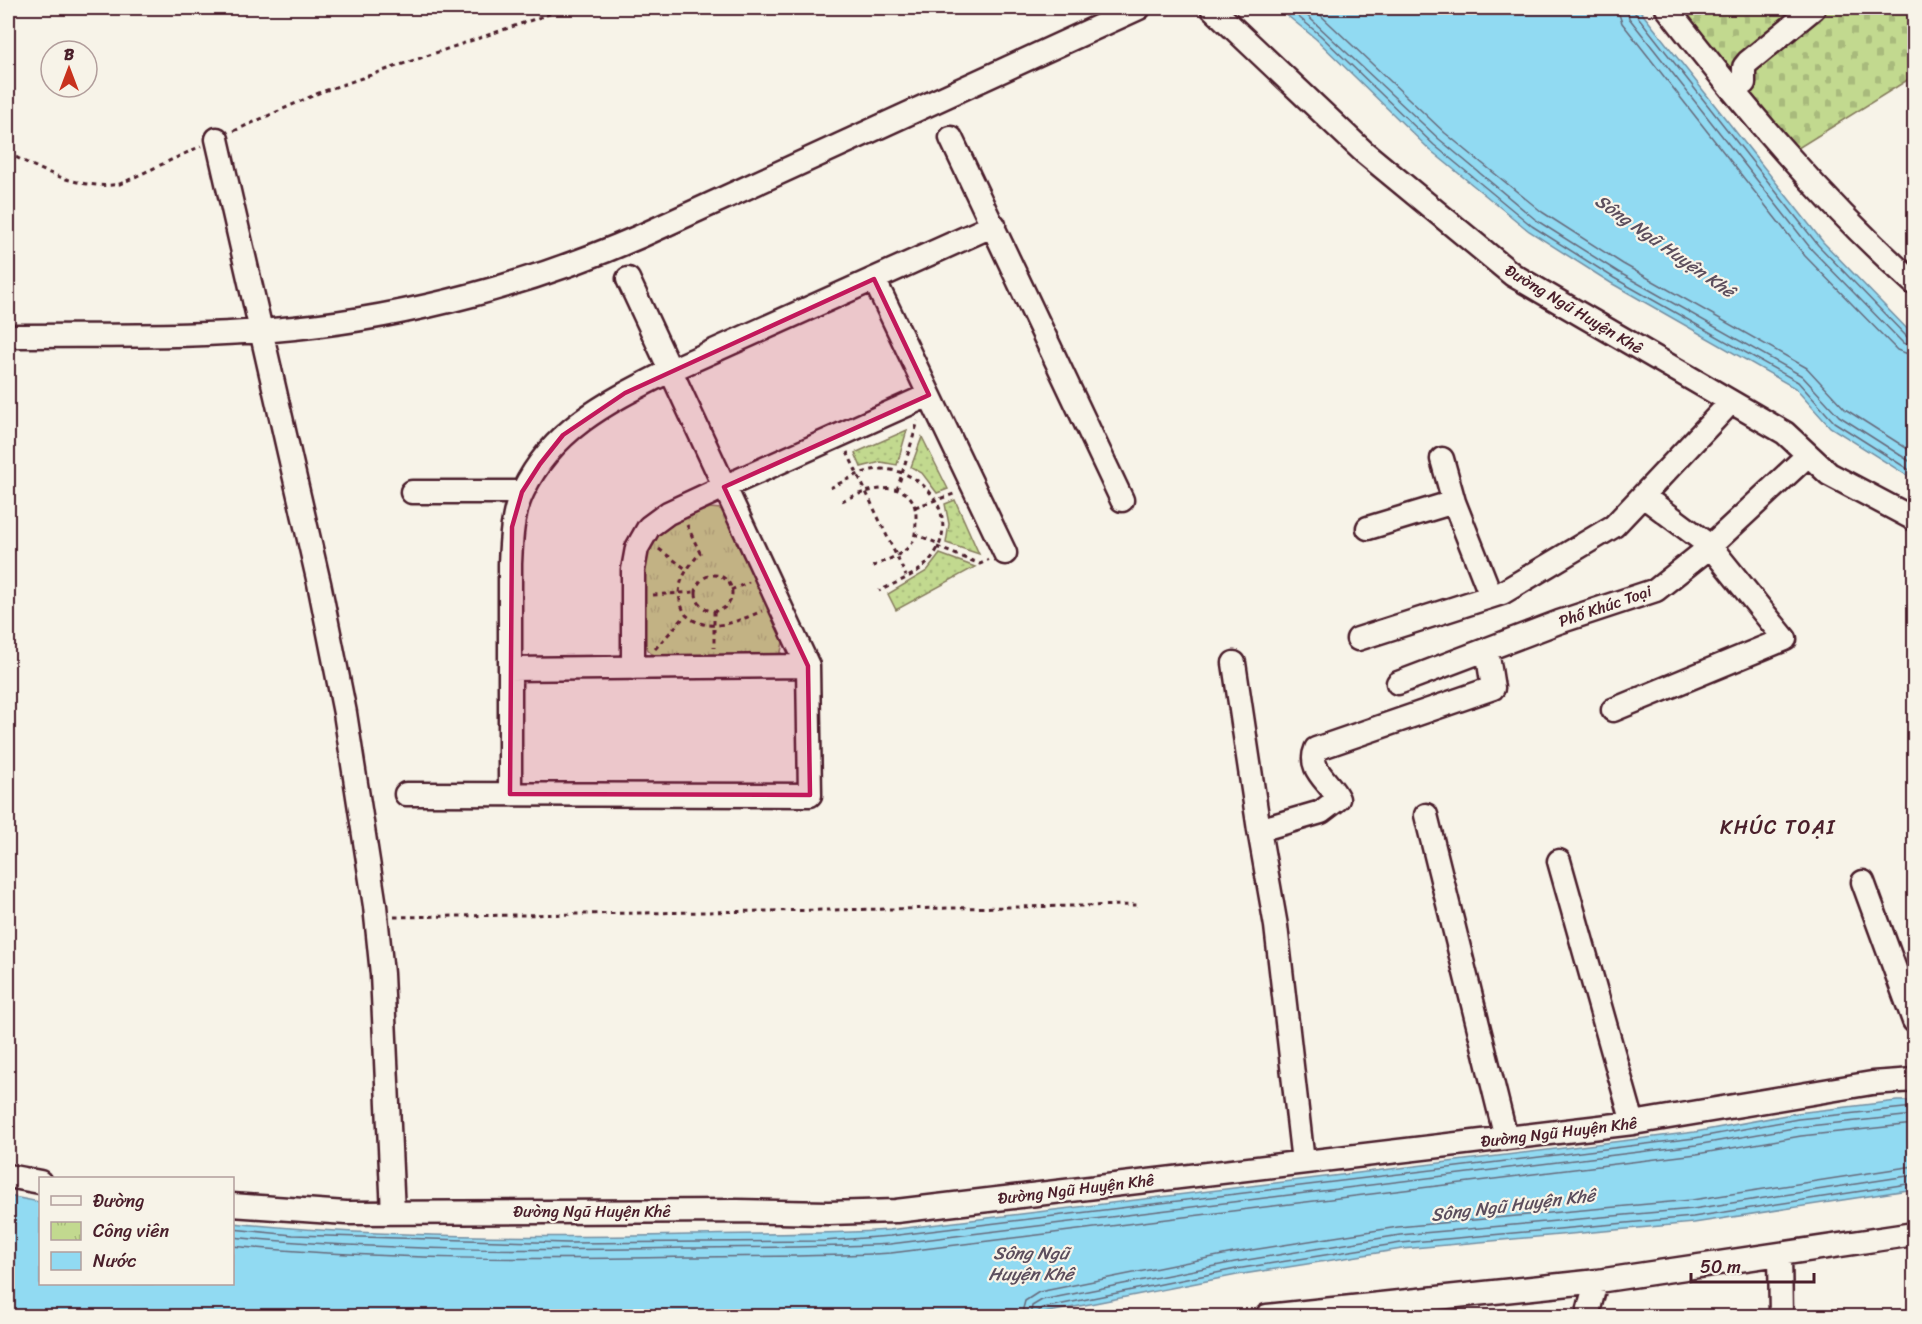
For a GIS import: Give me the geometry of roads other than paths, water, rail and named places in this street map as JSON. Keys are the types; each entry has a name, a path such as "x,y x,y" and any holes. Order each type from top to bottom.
{"street":[{"path":"8,336 213,334 260,331 354,320 459,298 606,251 1139,8"},
{"name":"Đường Ngũ Huyện Khê","path":"1212,8 1364,152 1513,275 1785,434 1829,474 1914,519"},
{"path":"1667,8 1742,105 1804,176 1914,283"},
{"path":"1744,83 1744,67 1748,62 1814,8"},
{"path":"951,138 1122,500"},
{"path":"217,139 330,631 377,917 382,974 393,1213"},
{"path":"510,794 512,527 522,492 563,435 616,399 669,371 994,225"},
{"path":"406,794 810,795 808,666 628,279"},
{"path":"874,279 929,395 998,555"},
{"path":"633,668 633,570 637,548 649,527 668,513 724,486 929,395"},
{"path":"1358,639 1502,593 1614,526 1731,402"},
{"name":"Phố Khúc Toại","path":"1398,683 1656,590 1710,546 1808,454"},
{"path":"1442,459 1454,502 1491,596"},
{"path":"412,492 522,492"},
{"path":"1613,710 1785,639 1710,546 1643,496"},
{"path":"1368,528 1454,502"},
{"path":"1259,830 1321,812 1338,799 1314,766 1312,757 1316,749 1493,688 1487,650"},
{"path":"1234,663 1276,926 1303,1162"},
{"path":"510,669 808,666"},
{"path":"1426,815 1506,1138"},
{"path":"1559,861 1633,1123"},
{"path":"1863,882 1914,1021"},
{"name":"Đường Ngũ Huyện Khê","path":"234,1205 346,1213 737,1210 828,1213 896,1210 1633,1123 1872,1083 1914,1080"},
{"path":"8,1176 39,1182"},
{"path":"1267,1317 1596,1282 1914,1234"},
{"path":"1780,1254 1781,1317"},
{"path":"1587,1317 1596,1282"}],"water":[{"name":"Sông Ngũ Huyện Khê","path":"1278,8 1638,8 1823,242 1914,336 1914,480 1830,427 1795,388 1611,283 1529,231 1430,150 1316,39"},
{"name":"Sông Ngũ Huyện Khê","path":"1914,1101 1914,1189 1694,1223 1402,1249 1237,1275 1029,1316 8,1316 8,1196 39,1202 39,1285 234,1285 234,1223 347,1232 518,1236 864,1232 1695,1132 1797,1113"}],"district":[{"name":"KHÚC TOẠI","path":"1778,827"}]}
